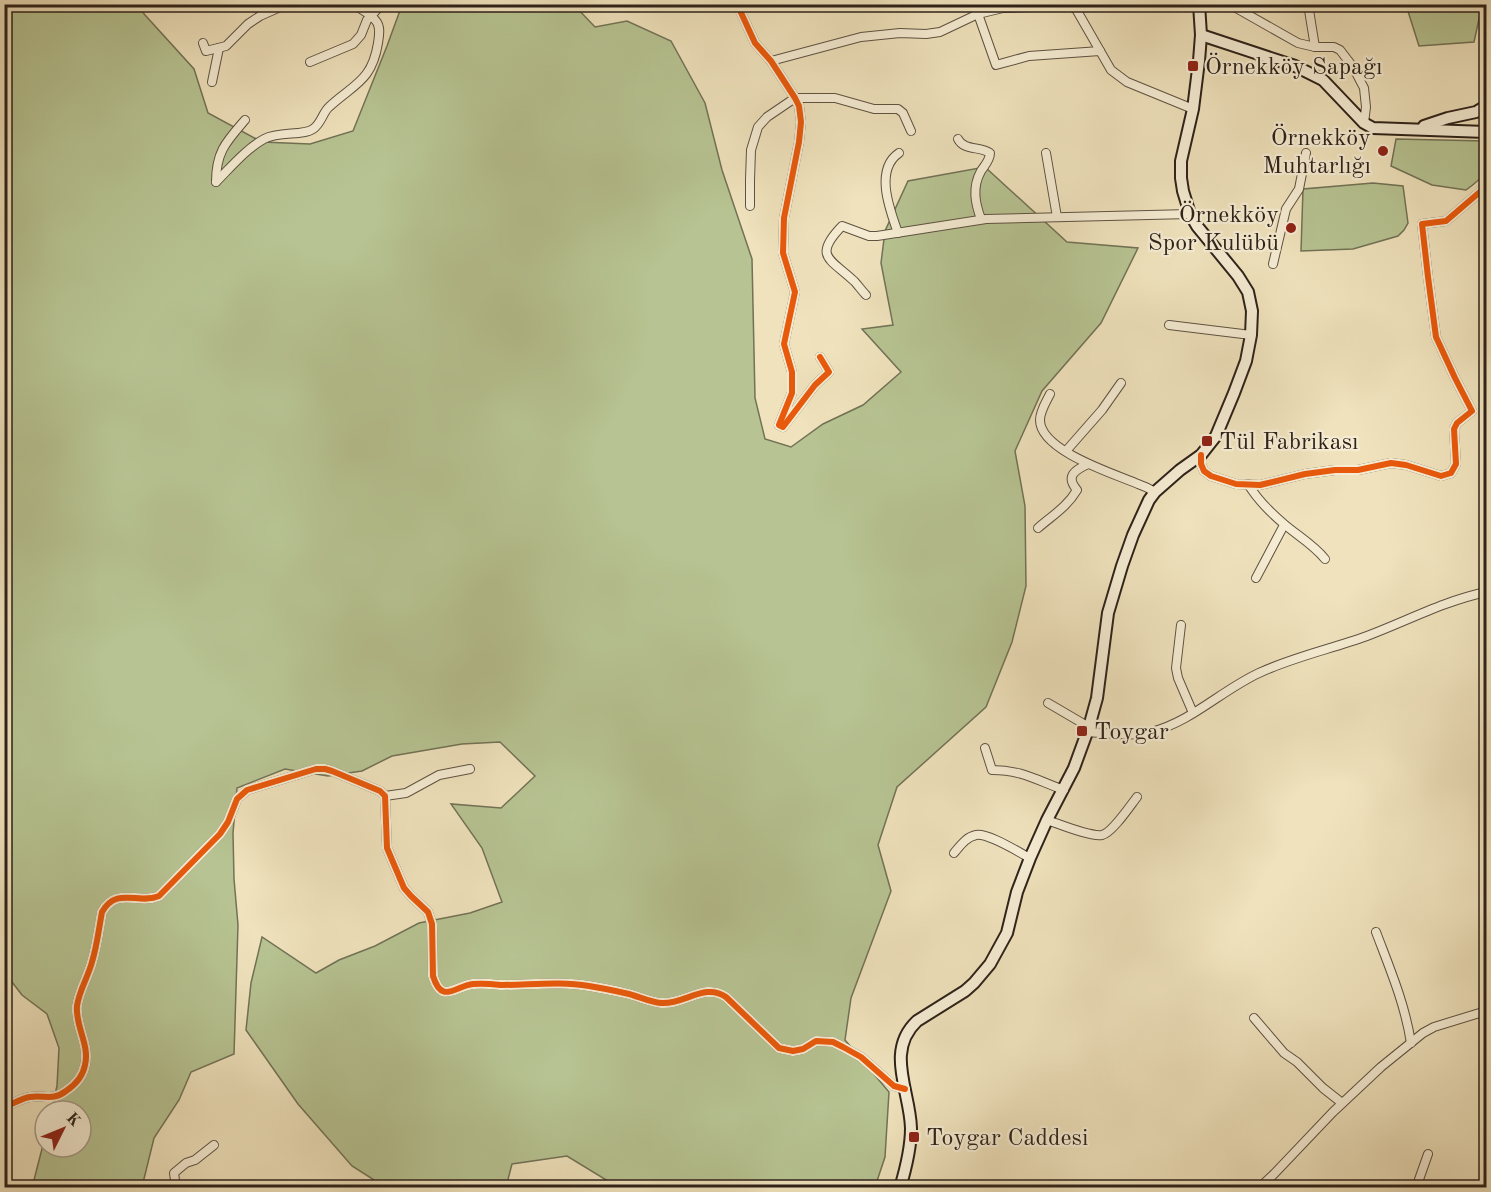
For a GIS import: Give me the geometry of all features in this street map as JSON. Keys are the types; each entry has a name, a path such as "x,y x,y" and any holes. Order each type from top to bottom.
{"main road":[{"path":"900,1188 911,1138 909,1112 901,1070 902,1046 907,1033 923,1017 975,983 990,964 1007,933 1017,891 1030,858 1074,768 1088,730 1097,698 1108,613 1133,535 1155,492 1201,455 1216,436 1246,361 1251,335 1251,305 1244,284 1197,226 1190,214 1183,190 1181,170 1193,109 1201,35 1199,4"},
{"path":"1201,35 1295,66 1323,80 1364,123 1373,128 1486,132"},
{"path":"1418,128 1476,112 1486,106"}],"street":[{"path":"203,43 206,51 226,46 248,24 278,8 280,4"},
{"path":"245,120 221,151 216,165 216,182 250,149 264,139 279,134 313,129 327,109 361,83 371,68 377,48 379,27 378,22 354,4"},
{"path":"310,62 353,44 361,35 367,20 382,4"},
{"path":"737,4 755,43 771,61 795,98 799,106 801,122 784,218 783,253 795,292 784,344 792,372 792,393 779,425 783,427 815,385 828,372 820,357"},
{"path":"1142,6 1155,4"},
{"path":"1228,4 1298,43 1315,47 1335,47 1347,58 1364,88 1366,107 1364,123"},
{"path":"1308,4 1315,47"},
{"path":"771,61 861,37 940,32 978,14 1004,8 1069,6 1076,7 1112,70 1127,82 1193,109"},
{"path":"978,14 996,65 1029,56 1100,51"},
{"path":"212,82 219,48"},
{"path":"750,206 751,150 758,127 767,117 795,98 835,98 874,109 898,109 903,113 911,130"},
{"path":"958,139 965,146 987,150 990,153 990,158 980,173 975,189 981,219"},
{"path":"898,232 888,207 885,177 894,157 899,153"},
{"path":"1046,153 1057,217"},
{"path":"1273,264 1286,209 1299,189 1306,153"},
{"path":"1201,455 1204,471 1211,476 1236,484 1260,485 1305,474 1358,470 1391,463 1406,465 1441,476 1451,473 1456,464 1454,429 1472,411 1436,337 1422,224 1446,221 1481,191 1486,182"},
{"path":"866,296 855,282 827,256 826,249 833,234 842,226 869,236 888,235 981,219 1190,214"},
{"path":"1169,325 1251,335"},
{"path":"1066,451 1102,410 1121,383"},
{"path":"1050,394 1041,412 1040,422 1052,442 1088,464 1155,492"},
{"path":"1038,528 1063,509 1074,496 1077,490 1072,481 1074,472 1088,464"},
{"path":"1248,484 1284,525 1325,559"},
{"path":"1256,578 1284,525"},
{"path":"1048,703 1088,730 1135,734 1151,732 1177,722 1245,679 1278,664 1340,646 1395,626 1437,607 1486,592"},
{"path":"1181,625 1176,668 1192,713"},
{"path":"985,748 992,770 1009,770 1026,774 1064,790"},
{"path":"4,1107 32,1097 58,1096 67,1091 79,1078 85,1065 86,1048 77,1016 78,998 92,964 102,912 109,902 120,897 153,899 166,891 220,834 241,794 306,772 325,769 380,791 385,796 387,848 404,888 431,917 433,976 442,991 449,993 473,984 575,984 667,1003 704,992 716,991 726,997 779,1048 793,1051 816,1041 833,1042 861,1057 894,1086 905,1089"},
{"path":"385,796 406,793 439,775 470,769"},
{"path":"1047,820 1074,830 1105,834 1137,797"},
{"path":"954,853 964,842 977,835 1000,842 1030,858"},
{"path":"1376,932 1408,1020 1411,1043"},
{"path":"1259,1188 1342,1103 1411,1043 1434,1027 1486,1011"},
{"path":"1254,1018 1284,1053 1342,1103"},
{"path":"176,1188 174,1173 214,1145"},
{"path":"1416,1188 1428,1154"}],"green space":[{"path":"5,5 137,5 194,69 208,113 262,142 310,144 353,131 402,5 574,5 595,27 627,21 671,41 705,103 722,170 752,259 755,398 765,439 791,447 823,424 863,405 901,372 862,329 893,325 881,263 885,231 908,181 985,167 1067,242 1138,248 1101,323 1042,391 1015,451 1025,506 1026,586 1012,642 986,707 897,787 878,845 891,891 851,998 845,1040 889,1092 885,1157 875,1187 610,1187 608,1181 567,1156 512,1164 506,1187 385,1187 352,1166 298,1104 246,1030 251,983 262,937 316,973 419,923 470,913 502,902 482,848 451,804 501,808 535,776 500,742 462,744 392,756 362,771 328,776 285,769 237,788 233,833 238,925 234,1054 191,1072 179,1100 154,1138 142,1187 35,1187 34,1180 39,1159 93,1159 93,1099 54,1099 57,1086 59,1048 47,1014 22,995 5,973"},
{"path":"1406,5 1482,5 1474,42 1419,46"},
{"path":"1396,139 1486,141 1485,170 1483,175 1466,190 1432,185 1391,166"},
{"path":"1373,183 1403,186 1408,223 1398,236 1353,249 1301,251 1303,189"}],"cycle path":[{"path":"737,4 755,43 771,61 795,98 799,106 801,122 784,218 783,253 795,292 784,344 792,372 792,393 779,425 783,427 815,385 829,372 820,357"},
{"path":"1201,455 1204,471 1211,476 1236,484 1260,485 1305,474 1358,470 1391,463 1406,465 1441,476 1451,473 1456,464 1454,429 1457,423 1472,411 1436,337 1422,224 1446,221 1481,191 1486,182"},
{"path":"4,1107 27,1098 53,1097 61,1094 69,1089 82,1073 86,1050 78,1021 77,1006 94,956 102,912 108,904 121,898 143,899 159,896 220,834 228,822 237,799 247,790 316,769 332,771 380,791 385,796 387,848 404,888 428,912 432,924 433,976 441,990 450,992 466,985 476,984 567,984 629,994 661,1003 670,1003 702,993 718,993 726,997 779,1048 793,1051 803,1049 816,1041 833,1042 861,1057 894,1086 905,1089"}],"place":[{"name":"Örnekköy Sapağı","path":"1193,66"},
{"name":"Örnekköy Muhtarlığı","path":"1383,151"},
{"name":"Örnekköy Spor Kulübü","path":"1291,228"},
{"name":"Tül Fabrikası","path":"1207,441"},
{"name":"Toygar","path":"1082,731"},
{"name":"Toygar Caddesi","path":"914,1137"}]}
